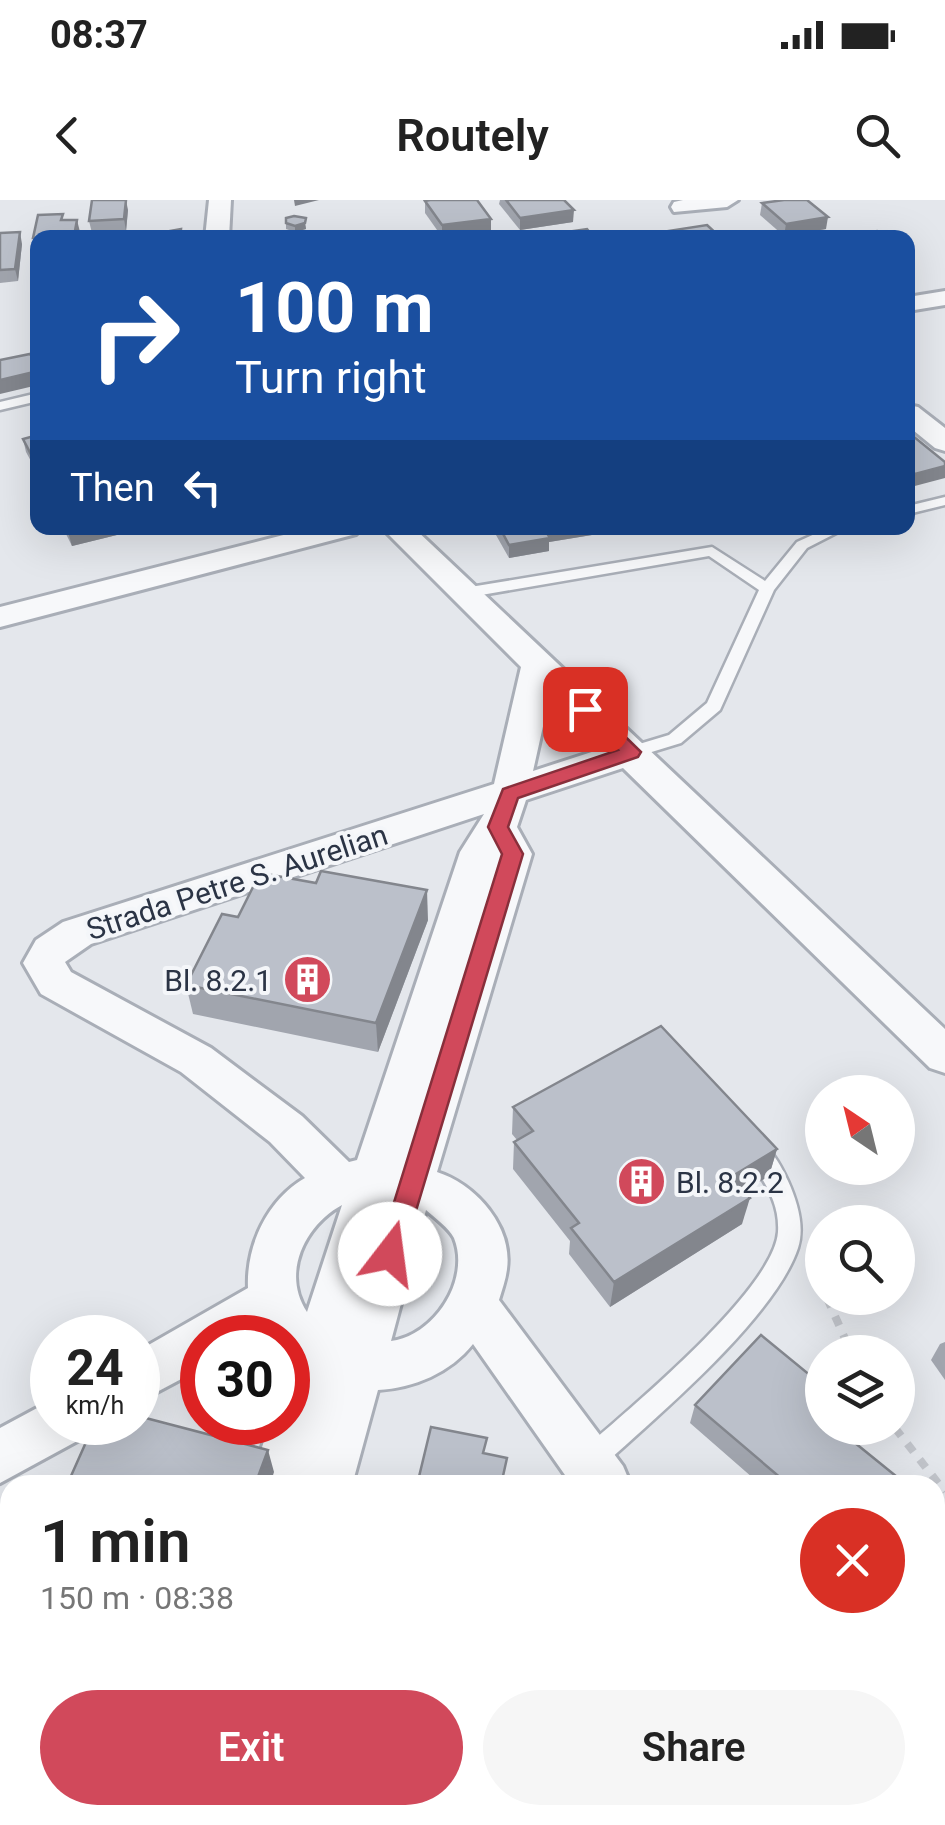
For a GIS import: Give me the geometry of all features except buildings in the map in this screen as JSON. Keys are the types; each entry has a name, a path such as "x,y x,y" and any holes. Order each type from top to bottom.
{"street":[{"path":"218,230 220,200"},
{"path":"682,206 727,200"},
{"path":"915,303 945,298"},
{"path":"915,419 945,442"},
{"path":"0,618 318,535"},
{"path":"404,535 945,1056"},
{"path":"326,1475 340,1362 376,1179 513,854 504,810 539,665"},
{"path":"504,810 632,752"},
{"name":"Strada Petre S. Aurelian","path":"376,1179 286,1129 196,1060 56,983 44,962 50,951 77,933 504,810"},
{"path":"376,1179 443,1192 467,1215 482,1244 485,1276 475,1308 447,1342 406,1364 340,1362 290,1332 273,1300 270,1264 282,1230 307,1202 376,1179"},
{"path":"247,1315 273,1300"},
{"path":"475,1308 596,1474"},
{"path":"282,1475 340,1362"},
{"path":"0,1457 30,1440"}],"lane":[{"path":"0,406 30,399"},
{"path":"915,508 945,500"},
{"path":"632,752 675,739 714,706 767,590 802,545 824,535"},
{"path":"464,593 712,551 767,590"},
{"path":"596,1474 648,1408 770,1281 786,1248 790,1214 767,1162 741,1132"}],"path":[{"path":"908,1445 932,1475"}],"place":[{"name":"Bl. 8.2.1","path":"307,980"},
{"name":"Bl. 8.2.2","path":"641,1182"}],"route":[{"path":"390,1254 513,854 498,827 510,794 632,752 585,709"}]}
